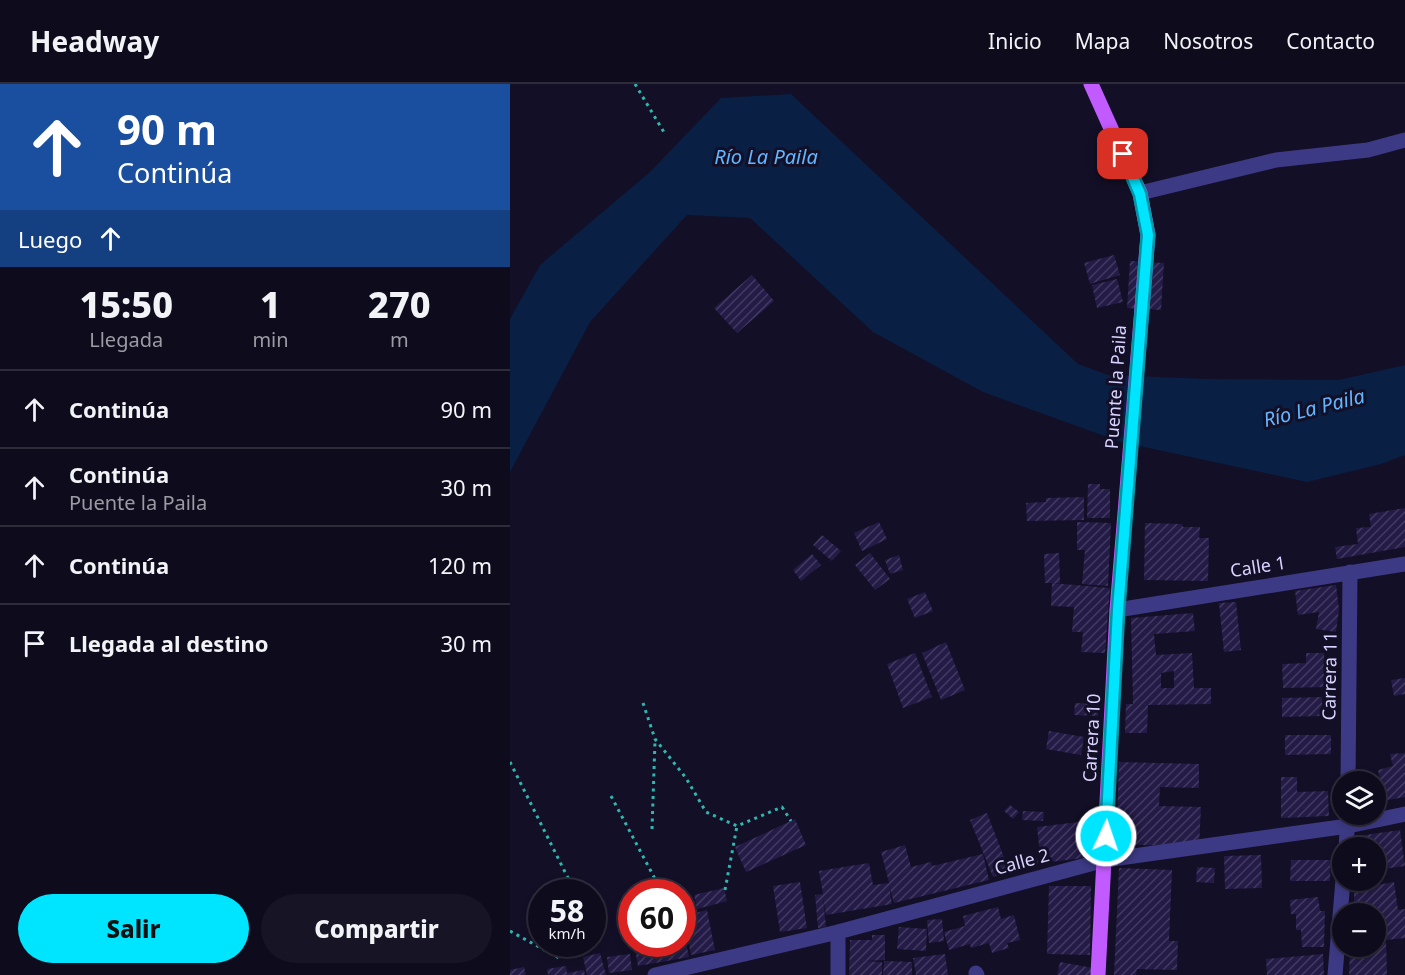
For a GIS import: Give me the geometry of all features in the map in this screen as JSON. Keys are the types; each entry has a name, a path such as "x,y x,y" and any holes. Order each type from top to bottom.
{"main road":[{"name":"Puente la Paila","path":"1090,84 1097,95 1140,194 1148,235 1118,610"},
{"name":"Carrera 10","path":"1098,975 1118,610"}],"street":[{"path":"1140,194 1276,160 1368,150 1405,140"},
{"name":"Calle 1","path":"1118,610 1405,564"},
{"name":"Carrera 11","path":"1348,771 1350,572"},
{"name":"Calle 2","path":"1386,816 1405,814"},
{"name":"Calle 2","path":"656,975 838,932 1105,860 1332,823"},
{"path":"1335,975 1342,891"},
{"path":"838,932 838,975"}],"path":[{"path":"635,84 664,134"},
{"path":"643,703 655,739 686,778 706,812 737,826 782,807 791,821"},
{"path":"652,829 655,739"},
{"path":"510,762 568,879"},
{"path":"611,796 655,879"},
{"path":"725,890 737,826"},
{"path":"510,931 559,958"}],"water":[{"name":"Río La Paila","path":"791,94 1078,364 1108,375 1208,379 1339,380 1405,365 1405,455 1381,464 1307,482 1121,442 983,392 873,332 750,218 687,215 590,322 510,472 510,319 540,265 650,172 721,98"}],"building":[{"path":"1114,255 1120,275 1090,284 1084,263"},
{"path":"1130,261 1164,263 1161,310 1127,308"},
{"path":"752,275 774,301 737,333 714,308"},
{"path":"1117,279 1123,302 1097,308 1092,285"},
{"path":"1088,484 1100,484 1100,489 1110,489 1110,518 1087,518"},
{"path":"1084,497 1084,520 1027,521 1026,503 1046,502 1046,498"},
{"path":"1405,508 1405,547 1337,559 1335,547 1358,544 1356,528 1371,527 1369,514"},
{"path":"879,522 887,539 862,551 854,533"},
{"path":"1077,522 1111,523 1108,586 1082,584 1085,550 1077,550"},
{"path":"1145,523 1200,527 1199,538 1209,538 1208,581 1144,580"},
{"path":"822,535 841,551 832,561 813,545"},
{"path":"870,553 890,579 875,590 855,565"},
{"path":"1059,553 1060,583 1045,583 1044,554"},
{"path":"812,554 821,565 801,581 793,570"},
{"path":"899,555 903,570 890,574 885,560"},
{"path":"1052,583 1110,588 1105,653 1081,652 1083,632 1072,632 1074,607 1051,606"},
{"path":"1336,585 1339,609 1336,632 1316,629 1319,612 1298,615 1295,591"},
{"path":"925,592 933,611 915,618 907,599"},
{"path":"1236,602 1241,650 1224,652 1219,603"},
{"path":"1193,613 1195,631 1154,634 1156,655 1192,653 1194,688 1211,688 1211,704 1148,705 1147,733 1125,733 1126,704 1133,704 1131,618","holes":["1174,671 1174,688 1161,688 1161,673"]},
{"path":"946,642 965,690 941,700 922,653"},
{"path":"915,653 932,697 903,708 887,664"},
{"path":"1306,653 1324,653 1325,687 1283,688 1282,664 1306,663"},
{"path":"1405,678 1405,694 1394,696 1391,680"},
{"path":"1322,697 1322,716 1282,717 1282,698"},
{"path":"1075,703 1099,704 1098,716 1074,715"},
{"path":"1049,731 1084,737 1081,755 1046,749"},
{"path":"1285,735 1331,735 1331,754 1285,755"},
{"path":"1405,753 1405,797 1386,800 1386,771 1378,770 1393,766 1390,754"},
{"path":"1119,762 1199,764 1199,788 1160,787 1159,806 1201,807 1199,847 1116,844"},
{"path":"1281,777 1297,777 1297,792 1328,791 1329,816 1281,818"},
{"path":"1010,805 1019,812 1013,819 1004,811"},
{"path":"1023,811 1044,812 1043,821 1022,820"},
{"path":"987,813 1009,870 993,877 970,820"},
{"path":"795,819 806,845 746,872 735,847"},
{"path":"1087,821 1092,857 1041,863 1037,827"},
{"path":"1400,830 1405,866 1386,869 1386,837 1358,836"},
{"path":"905,845 911,867 931,862 932,866 983,854 989,880 894,903 889,886 892,904 826,915 823,897 826,927 818,928 815,895 823,894 819,871 869,863 873,885 889,883 881,852"},
{"path":"1261,855 1262,888 1225,889 1224,856"},
{"path":"1037,858 1038,864 1013,868 1012,861"},
{"path":"1291,860 1331,860 1330,881 1290,881"},
{"path":"1197,867 1215,868 1214,883 1196,882"},
{"path":"1119,868 1172,870 1169,941 1178,941 1177,970 1137,969 1136,975 1114,975"},
{"path":"800,882 807,928 780,932 773,886"},
{"path":"1394,882 1398,910 1405,909 1405,938 1386,940 1386,903 1354,903 1354,891 1386,891 1386,883"},
{"path":"1049,886 1091,886 1090,955 1047,954"},
{"path":"724,888 727,901 697,909 696,895"},
{"path":"1318,897 1320,911 1325,911 1324,947 1302,947 1301,930 1296,930 1296,914 1291,914 1290,900"},
{"path":"998,907 1001,919 1014,915 1020,940 1007,943 1009,948 992,953 989,943 971,948 970,944 949,950 944,932 965,926 963,916"},
{"path":"707,910 715,950 696,954 696,913"},
{"path":"942,919 944,941 929,943 927,920"},
{"path":"899,927 927,929 926,951 897,949"},
{"path":"872,935 885,935 885,960 864,961 882,962 882,975 849,975 850,940 872,940"},
{"path":"1386,940 1387,975 1349,975 1350,957 1386,957"},
{"path":"945,954 948,975 916,975 913,958"},
{"path":"1323,954 1324,975 1267,975 1266,959"},
{"path":"583,957 601,957 606,975 587,975"},
{"path":"607,957 630,957 632,970 609,973"},
{"path":"636,957 689,957 638,966"},
{"path":"884,961 912,962 912,975 883,975"},
{"path":"1060,962 1093,968 1092,975 1057,975"},
{"path":"566,966 567,973 584,970 585,975 548,975 547,969"},
{"path":"524,967 526,975 510,975 510,970"}],"route":[{"path":"1106,836 1118,610 1148,235 1140,194 1123,154"}]}
